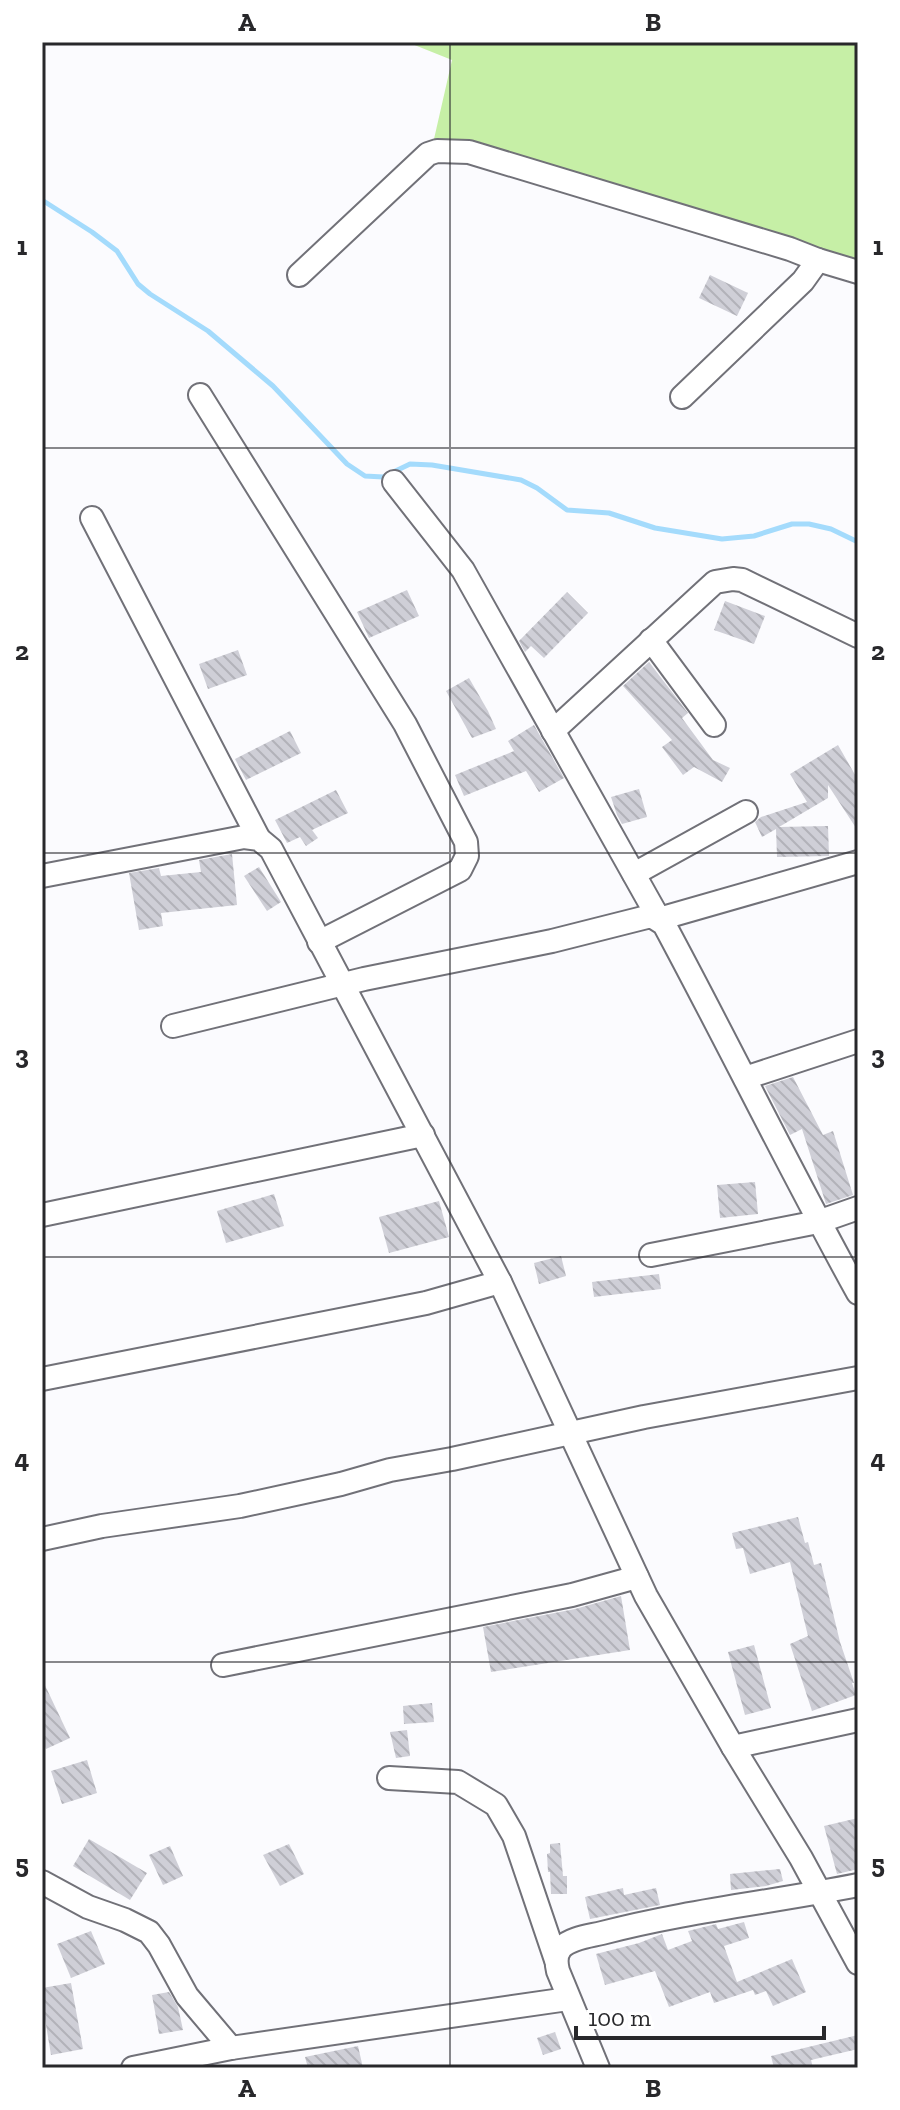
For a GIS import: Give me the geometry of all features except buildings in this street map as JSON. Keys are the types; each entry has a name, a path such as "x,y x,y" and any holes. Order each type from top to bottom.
{"street":[{"path":"299,275 428,154 437,151 469,152 527,168 858,272"},
{"path":"682,397 803,281 818,260"},
{"path":"200,395 405,724 466,842 467,856 460,870 319,942"},
{"path":"394,482 463,570 664,924 858,1293"},
{"path":"92,518 259,839 271,849 500,1282 662,1627 801,1858 858,1963"},
{"path":"553,731 715,582 742,580 858,636"},
{"path":"651,640 714,725"},
{"path":"634,874 746,812"},
{"path":"42,876 244,837 259,839"},
{"path":"173,1026 364,979 579,935 647,917 659,919 858,862"},
{"path":"745,1078 858,1041"},
{"path":"42,1215 423,1135"},
{"path":"651,1255 818,1222 858,1208"},
{"path":"42,1379 426,1303 500,1282"},
{"path":"42,1539 102,1526 240,1506 390,1470 644,1417 858,1378"},
{"path":"223,1665 572,1595 637,1577"},
{"path":"733,1747 858,1720"},
{"path":"389,1778 458,1782 496,1805 514,1836 568,1999 598,2068"},
{"path":"42,1882 88,1907 149,1932 187,1996 231,2048"},
{"path":"556,1960 560,1948 569,1942 624,1927 858,1885"},
{"path":"133,2068 231,2048 568,1999"}],"green space":[{"path":"407,42 858,42 858,268 434,139 452,60"}],"waterway":[{"path":"42,200 117,251 138,284 208,331 273,386 347,464 365,476 383,477 410,464 432,465 521,480 567,510 609,513 655,528 722,539 754,536 792,524 809,524 831,529 858,542"}]}
